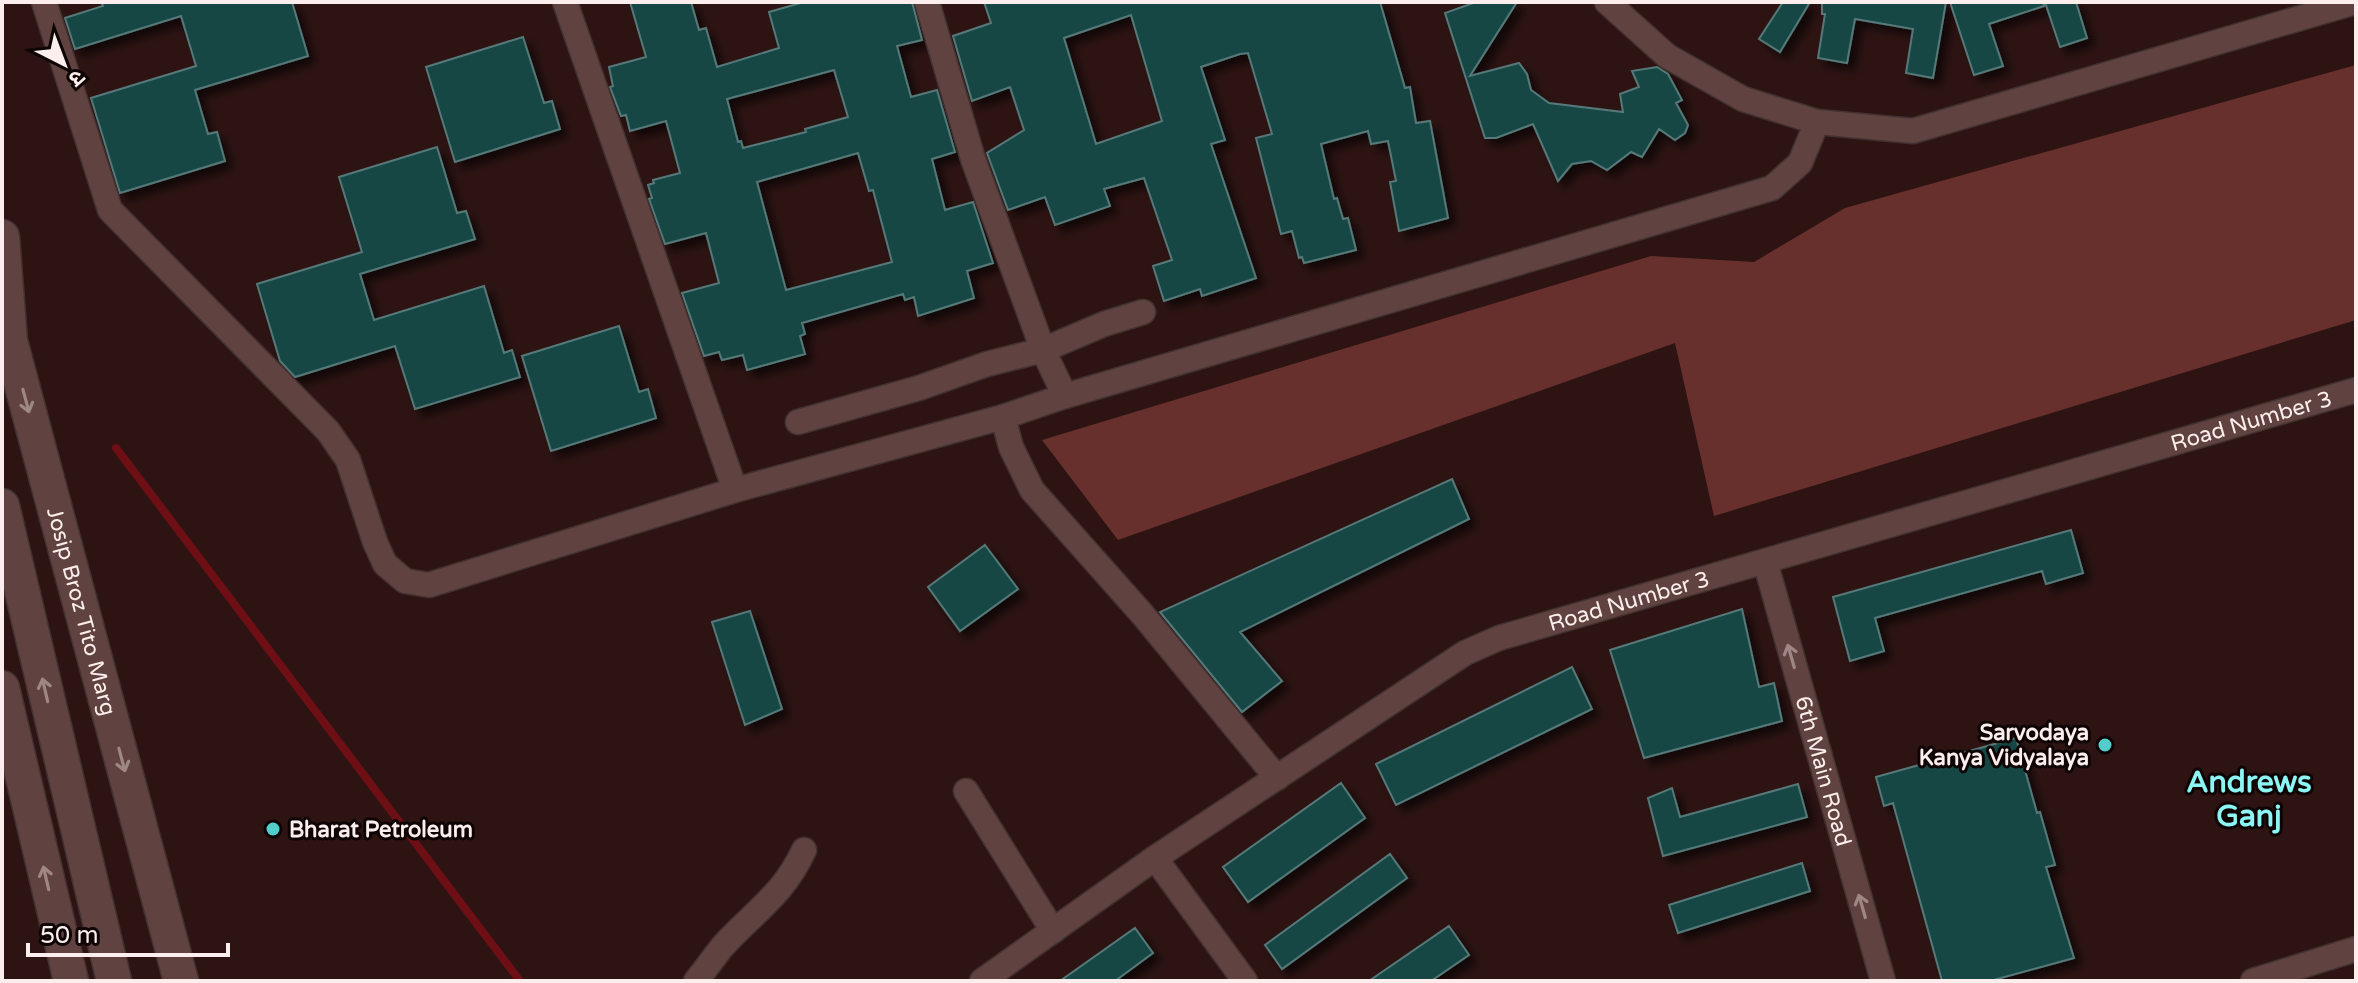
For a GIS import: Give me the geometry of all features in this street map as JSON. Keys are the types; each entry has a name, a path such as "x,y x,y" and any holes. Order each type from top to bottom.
{"main road":[{"name":"Josip Broz Tito Marg","path":"3,257 10,341 181,981"},
{"path":"2,506 114,981"},
{"path":"2,688 71,981"}],"street":[{"path":"44,2 110,210 328,431 348,460 385,564 405,581 429,585 735,490 1003,417 1065,396 1772,188 1800,163 1817,122"},
{"path":"565,2 735,490"},
{"path":"927,2 973,159 1043,350 1065,396"},
{"path":"1607,2 1667,56 1743,99 1817,122 1913,131 2355,2"},
{"path":"798,422 1043,350 1104,324 1143,312"},
{"name":"Road Number 3","path":"982,981 1155,858 1465,653 1488,643 1572,615 2356,390"},
{"path":"1003,417 1011,447 1032,490 1143,615 1277,778"},
{"name":"6th Main Road","path":"1765,561 1883,981"},
{"path":"966,791 1053,931"},
{"path":"696,981 724,946 793,875 804,850"},
{"path":"1155,858 1245,981"},
{"path":"2253,981 2356,949"}],"shaded area":[{"path":"2356,65 2356,320 1714,516 1675,343 1118,540 1042,440 1651,256 1754,262 1845,208"}],"building":[{"path":"101,2 292,2 308,56 195,90 208,134 217,132 225,161 120,193 91,98 196,66 181,16 75,49 65,18 103,6"},
{"path":"630,2 691,2 699,30 706,28 717,67 779,48 769,12 804,2 912,2 922,40 897,46 911,97 937,90 955,152 932,159 945,210 973,202 993,263 967,271 974,298 918,316 914,297 905,300 903,294 802,323 805,334 800,336 805,354 747,370 743,355 722,360 719,352 704,356 682,293 719,283 706,233 665,244 649,199 652,198 648,185 654,183 653,180 680,173 666,121 630,131 626,115 621,116 610,87 613,86 609,67 646,57","holes":["834,70 848,117 805,129 806,132 743,148 741,141 738,142 727,99","858,153 869,191 873,190 892,262 786,290 757,182"]},
{"path":"984,2 1380,2 1405,88 1410,87 1416,123 1430,121 1448,218 1399,231 1390,182 1396,181 1388,141 1371,144 1368,131 1321,144 1334,199 1337,198 1343,219 1348,218 1356,250 1304,263 1302,257 1299,258 1292,231 1281,234 1256,138 1272,134 1248,53 1240,54 1201,67 1225,140 1211,144 1256,278 1202,296 1200,289 1164,301 1153,266 1172,260 1144,178 1104,189 1110,206 1055,225 1045,197 1008,210 987,153 1024,130 1010,87 972,101 953,36 991,23","holes":["1131,15 1162,121 1096,144 1064,38"]},
{"path":"1476,2 1517,2 1470,76 1519,63 1527,74 1531,90 1549,103 1623,112 1620,94 1639,87 1632,71 1657,67 1668,74 1682,100 1676,103 1688,125 1685,133 1675,140 1659,129 1642,157 1631,152 1607,170 1591,161 1572,164 1558,181 1533,124 1496,138 1485,138 1445,13"},
{"path":"1783,2 1810,2 1780,52 1759,39"},
{"path":"1822,2 1946,2 1933,78 1906,73 1913,29 1855,19 1847,63 1818,58 1825,14 1822,14"},
{"path":"1950,2 2043,2 2044,6 1989,24 2003,66 1974,75"},
{"path":"2045,2 2076,2 2087,38 2060,47"},
{"path":"523,37 544,103 552,101 560,129 455,162 426,67"},
{"path":"437,147 457,213 466,211 475,239 360,274 374,320 484,286 504,353 512,350 520,377 415,409 395,346 295,377 280,361 257,284 362,252 339,177"},
{"path":"619,326 639,392 648,389 656,418 551,451 522,356"},
{"path":"1452,479 1469,519 1240,632 1282,681 1242,712 1160,612"},
{"path":"2071,530 2083,573 2046,584 2042,571 1875,618 1884,651 1850,661 1833,597"},
{"path":"985,545 1018,589 960,631 928,587"},
{"path":"1742,609 1759,687 1774,683 1782,721 1644,758 1610,650"},
{"path":"750,611 782,709 745,725 712,622"},
{"path":"1572,667 1592,709 1396,805 1376,764"},
{"path":"2016,738 2055,865 2046,867 2074,958 1990,981 1942,981 1893,803 1884,806 1876,777"},
{"path":"1341,783 1365,818 1248,902 1223,867"},
{"path":"1798,784 1807,817 1663,856 1648,798 1672,788 1680,817"},
{"path":"1390,854 1407,878 1282,969 1265,945"},
{"path":"1802,863 1810,891 1678,933 1669,905"},
{"path":"1449,926 1469,955 1431,981 1369,981"},
{"path":"1135,928 1153,953 1115,981 1060,981"}],"waterway":[{"path":"116,448 520,981"}],"place":[{"name":"Sarvodaya Kanya Vidyalaya","path":"2105,745"},
{"name":"Bharat Petroleum","path":"273,829"}],"district":[{"name":"Andrews Ganj","path":"2249,799"}]}
